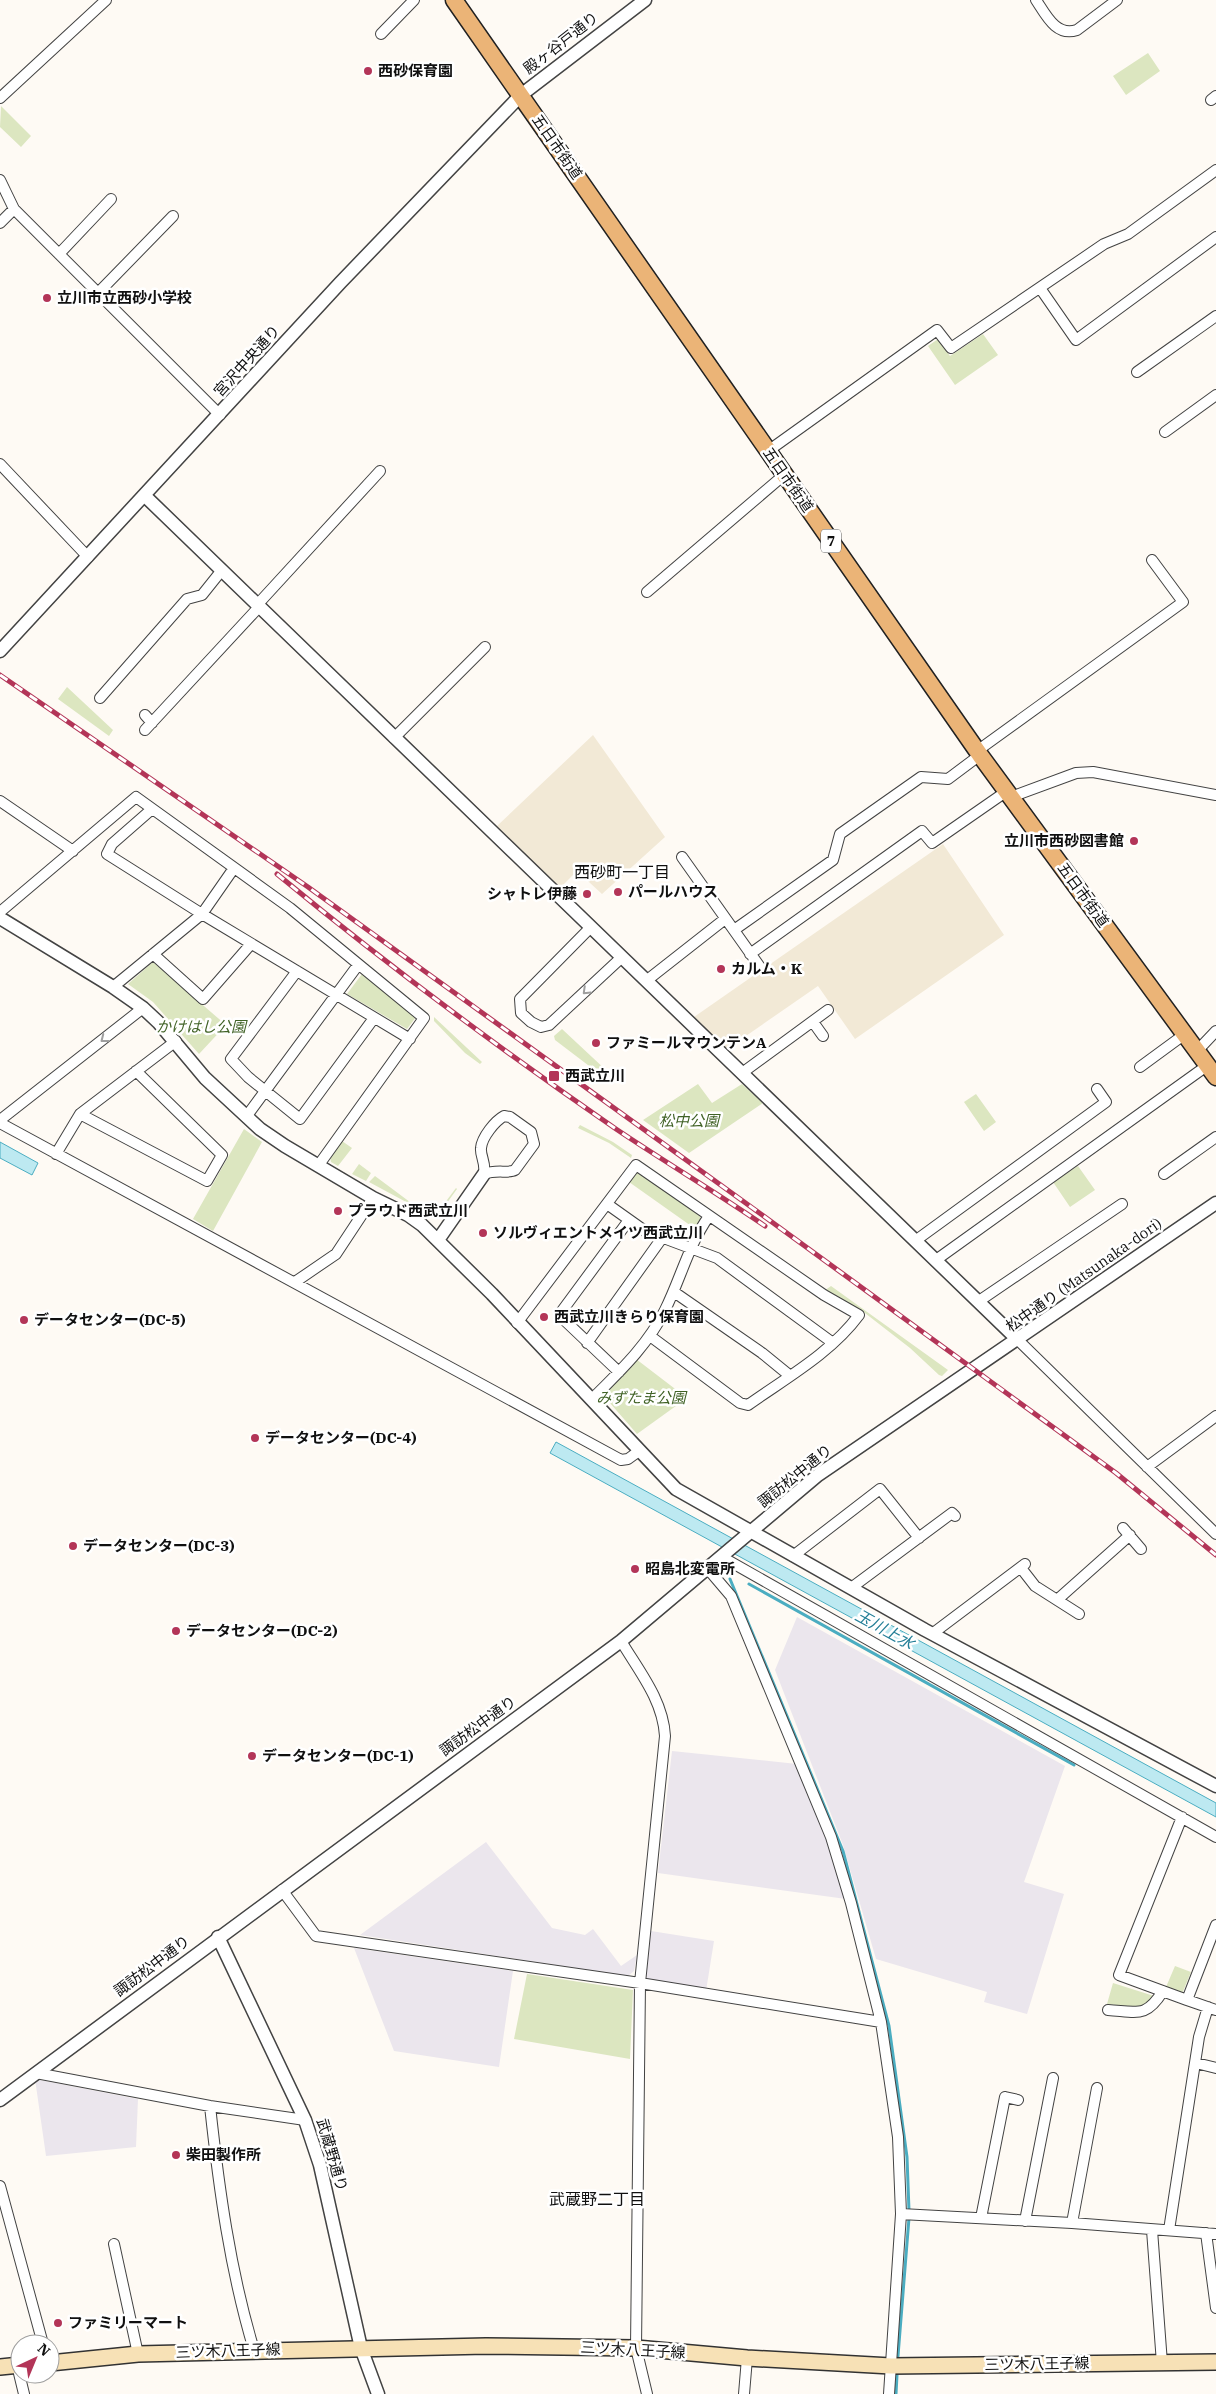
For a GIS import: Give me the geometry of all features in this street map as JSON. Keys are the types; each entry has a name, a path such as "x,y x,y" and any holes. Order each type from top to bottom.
{"main road":[{"name":"五日市街道","path":"454,0 979,753 1212,1071"},
{"name":"三ツ木八王子線","path":"60,2362 138,2354 486,2346 636,2348 747,2358 891,2366 1216,2362"}],"street":[{"path":"0,98 106,0"},
{"path":"381,34 414,0"},
{"name":"殿ヶ谷戸通り","path":"520,95 645,0"},
{"path":"1036,0 1055,27 1062,31 1070,32 1077,30 1117,0"},
{"name":"宮沢中央通り","path":"0,651 340,283 520,95"},
{"path":"768,451 937,330 951,348 1104,244 1128,234 1216,170"},
{"path":"0,180 14,209 220,415"},
{"path":"58,254 111,199"},
{"path":"0,223 14,209"},
{"path":"98,293 173,216"},
{"path":"1040,288 1076,340 1216,237"},
{"path":"1137,372 1216,316"},
{"path":"1165,432 1216,395"},
{"path":"0,464 88,557"},
{"path":"147,723 258,606 380,471"},
{"path":"647,592 784,475"},
{"path":"145,496 621,958 979,1301 1216,1534"},
{"path":"734,930 834,860 840,834 921,777 948,779 979,753 1183,602 1152,560"},
{"path":"100,698 187,599 202,594 222,570"},
{"path":"394,738 485,648"},
{"path":"750,954 922,830 932,843 1009,794 1076,773 1093,772 1216,796"},
{"path":"0,912 136,797 290,908 424,1018 318,1166"},
{"path":"0,801 73,851"},
{"path":"152,809 112,844 107,854 251,944 410,1039"},
{"path":"682,856 760,967"},
{"path":"113,987 202,914 234,868"},
{"path":"0,918 113,987 142,1008 176,1041 205,1078 246,1117 285,1146 372,1198 408,1215 438,1240 592,1399 676,1490 746,1537 793,1556 932,1634 1216,1786"},
{"path":"646,981 725,918"},
{"path":"590,928 520,999 521,1013 531,1022 541,1027 549,1025 621,958"},
{"path":"153,954 203,999 251,944"},
{"path":"246,1117 358,965"},
{"path":"297,971 231,1059 265,1092 300,1119 374,1018"},
{"path":"142,1008 0,1122 620,1460 628,1459 639,1452"},
{"path":"742,1073 828,1010"},
{"path":"812,1022 823,1036"},
{"path":"1197,1051 1216,1031"},
{"path":"1140,1067 1185,1034"},
{"path":"56,1154 80,1114 176,1041"},
{"path":"80,1114 207,1181 222,1155 136,1071"},
{"path":"936,1260 1212,1071"},
{"path":"915,1241 1106,1102 1097,1089"},
{"path":"510,1117 531,1132 534,1144 515,1170 511,1172 488,1169 480,1148 483,1140 499,1119 510,1117"},
{"path":"1164,1174 1216,1137"},
{"path":"517,1323 636,1165 824,1295 859,1314 847,1331 833,1343 748,1405 744,1405 650,1336"},
{"path":"438,1240 488,1169"},
{"path":"295,1282 336,1254 372,1198"},
{"name":"松中通り (Matsunaka-dori)","path":"969,1372 1216,1203"},
{"path":"608,1204 645,1231 717,1258 833,1343"},
{"path":"979,1301 1038,1254 1110,1208 1122,1204"},
{"path":"592,1399 619,1372 650,1336 674,1292 695,1236 709,1216"},
{"path":"619,1372 559,1314 629,1220"},
{"path":"587,1343 662,1238"},
{"path":"674,1292 762,1353 789,1375"},
{"name":"諏訪松中通り","path":"0,2100 218,1937 621,1642 818,1475 969,1372"},
{"path":"1147,1467 1216,1416"},
{"path":"793,1556 880,1489 919,1538"},
{"path":"851,1588 952,1514 955,1516"},
{"path":"1057,1600 1127,1532 1141,1549"},
{"path":"725,1555 1216,1836"},
{"path":"932,1634 1023,1566 1035,1586 1079,1614"},
{"path":"708,1569 731,1596 831,1837 851,1903 881,2022 902,2137 906,2215 890,2394"},
{"path":"621,1642 658,1702 665,1723 640,1983 636,2348 647,2394"},
{"path":"1169,2230 1199,2037 1212,2008 1119,1975 1182,1817"},
{"path":"282,1890 316,1936 640,1983 881,2022"},
{"path":"1188,2000 1216,1925"},
{"name":"武蔵野通り","path":"218,1937 305,2120 320,2165 361,2348 378,2394"},
{"path":"1108,2010 1143,2012 1154,2006 1163,1991"},
{"path":"1196,2063 1216,2068"},
{"path":"36,2073 210,2106 305,2120"},
{"path":"1025,2221 1053,2078"},
{"path":"1072,2223 1097,2088"},
{"path":"981,2218 1005,2097 1018,2100"},
{"path":"210,2106 220,2196 239,2300 254,2350"},
{"path":"0,2186 40,2334"},
{"path":"906,2215 1072,2223 1211,2234 1216,2308"},
{"path":"1152,2230 1162,2363"},
{"path":"114,2244 138,2354"},
{"path":"744,2394 747,2358"}],"shaded area":[{"path":"593,735 665,837 602,894 577,871 560,888 497,826"},
{"path":"943,844 1004,935 855,1039 818,986 727,1049 694,1017"},
{"path":"797,1617 1065,1766 1024,1882 1064,1894 1027,2014 984,2002 987,1992 876,1959 843,1845 775,1670"},
{"path":"672,1751 797,1764 824,1832 846,1899 658,1873"},
{"path":"486,1842 552,1928 585,1935 593,1929 621,1966 637,1955 634,1971 628,1976 360,1935"},
{"path":"651,1931 714,1941 706,1991 653,1983 646,1977"},
{"path":"354,1948 513,1971 499,2067 394,2051"},
{"path":"35,2079 138,2099 136,2147 46,2156"}],"green space":[{"path":"1148,53 1160,71 1126,95 1113,76"},
{"path":"1,106 31,136 21,147 0,127"},
{"path":"983,334 998,355 955,385 928,346 938,339 950,356"},
{"path":"67,687 113,730 109,736 58,699"},
{"name":"かけはし公園","path":"153,962 226,1025 199,1054 153,1002 128,984"},
{"path":"362,974 416,1017 407,1029 347,994"},
{"path":"434,1017 482,1062 480,1064 465,1053 434,1021"},
{"path":"562,1029 607,1071 601,1075 555,1040 554,1036"},
{"name":"松中公園","path":"698,1084 712,1103 742,1084 763,1103 689,1153 643,1120"},
{"path":"976,1094 996,1122 984,1131 964,1102"},
{"path":"580,1125 613,1142 632,1155 631,1158 609,1143 578,1128"},
{"path":"244,1129 262,1142 213,1231 193,1219"},
{"path":"342,1141 352,1148 338,1166 331,1162 330,1157"},
{"path":"359,1164 371,1173 366,1181 352,1174"},
{"path":"1078,1166 1095,1190 1070,1207 1053,1182"},
{"path":"636,1173 642,1174 699,1215 701,1219 694,1228 629,1182"},
{"path":"375,1176 426,1214 438,1212 457,1189 439,1214 425,1215 408,1203 369,1182"},
{"path":"831,1286 948,1370 942,1376 939,1375 910,1348 861,1310 824,1291"},
{"name":"みずたま公園","path":"636,1359 687,1398 637,1434 603,1395"},
{"path":"1175,1966 1191,1972 1182,1994 1166,1987"},
{"path":"527,1974 633,1990 630,2059 514,2039"},
{"path":"1113,1983 1154,1996 1144,2008 1107,2004"}],"water":[{"path":"0,1142 38,1163 32,1175 0,1158"},
{"name":"玉川上水","path":"556,1442 1216,1803 1216,1817 550,1453"}],"waterway":[{"path":"730,1579 843,1851 889,2026 907,2157 909,2211"},
{"path":"749,1584 1074,1765"},
{"path":"898,2356 909,2218"},
{"path":"896,2394 897,2375"}],"railway":[{"path":"0,675 308,887 765,1217 1116,1473 1216,1555"},
{"path":"277,874 402,973 529,1068 616,1129 765,1226"}],"place":[{"name":"西砂保育園","path":"368,71"},
{"name":"立川市立西砂小学校","path":"47,298"},
{"name":"立川市西砂図書館","path":"1134,841"},
{"name":"パールハウス","path":"618,892"},
{"name":"シャトレ伊藤","path":"587,894"},
{"name":"カルム・K","path":"721,969"},
{"name":"ファミールマウンテンA","path":"596,1043"},
{"name":"西武立川","path":"554,1076"},
{"name":"プラウド西武立川","path":"338,1211"},
{"name":"ソルヴィエントメイツ西武立川","path":"483,1233"},
{"name":"西武立川きらり保育園","path":"544,1317"},
{"name":"データセンター(DC-5)","path":"24,1320"},
{"name":"データセンター(DC-4)","path":"255,1438"},
{"name":"データセンター(DC-3)","path":"73,1546"},
{"name":"昭島北変電所","path":"635,1569"},
{"name":"データセンター(DC-2)","path":"176,1631"},
{"name":"データセンター(DC-1)","path":"252,1756"},
{"name":"柴田製作所","path":"176,2155"},
{"name":"ファミリーマート","path":"58,2323"}],"district":[{"name":"西砂町一丁目","path":"622,872"},
{"name":"武蔵野二丁目","path":"597,2199"}]}
